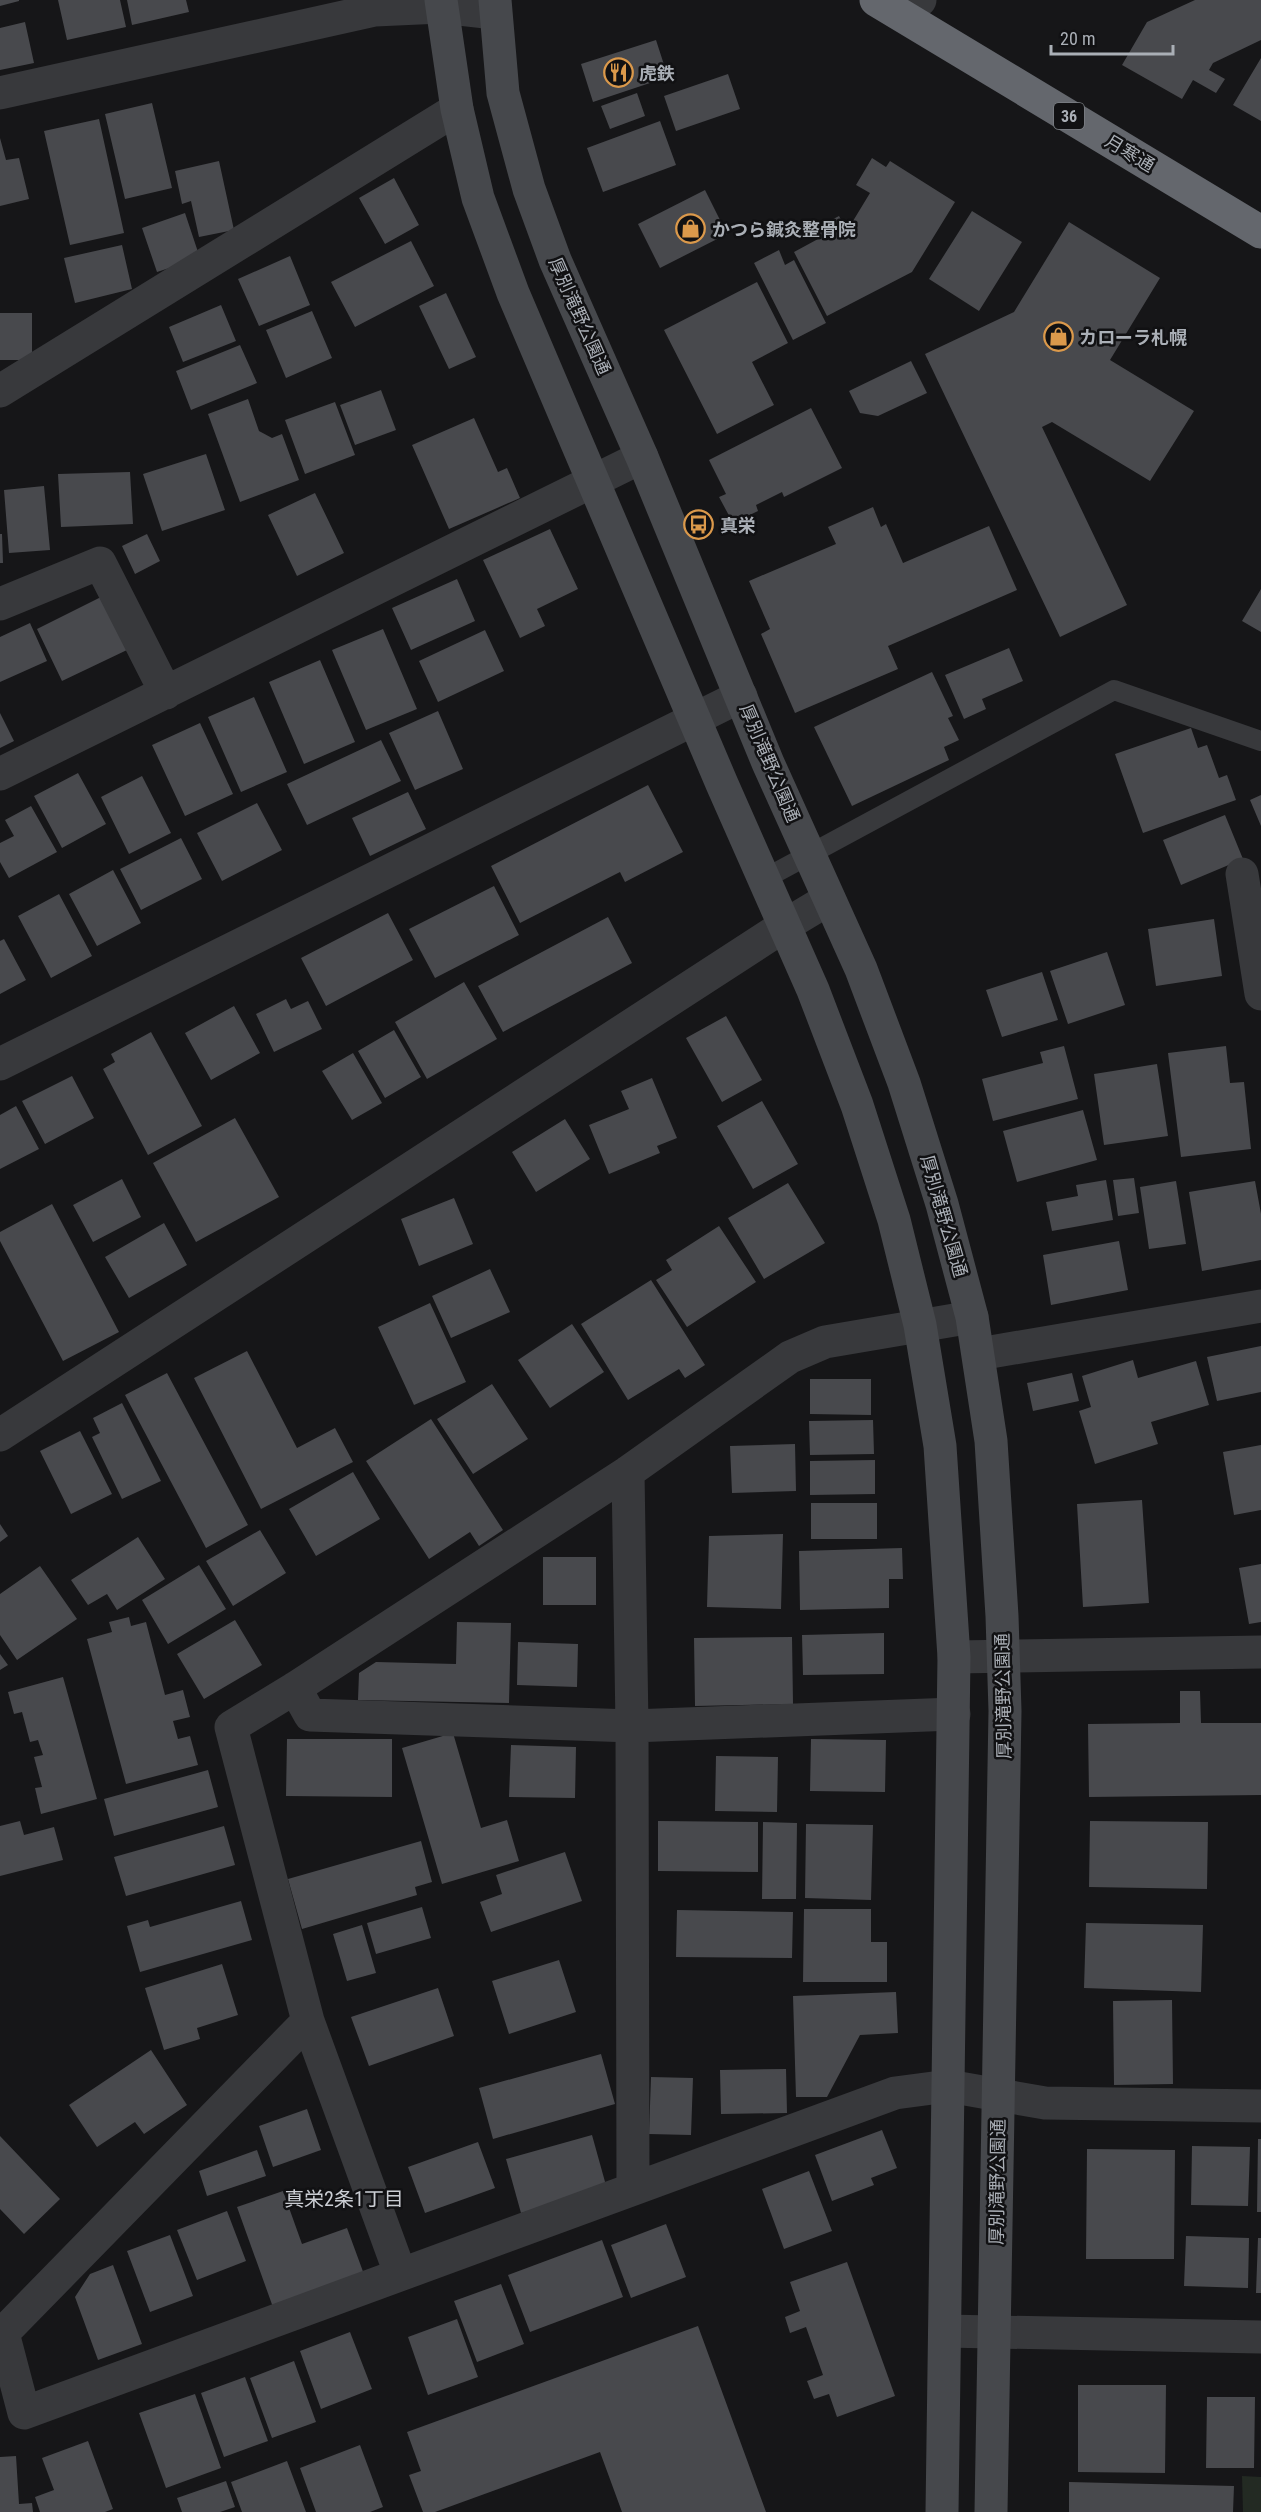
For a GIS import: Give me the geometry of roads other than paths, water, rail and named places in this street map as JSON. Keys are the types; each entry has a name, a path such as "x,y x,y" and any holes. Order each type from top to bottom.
{"highway":[{"name":"月寒通","path":"897,4 1261,232"}],"main road":[{"path":"441,3 457,110 478,198 513,293 594,479 694,719 813,990 857,1105 894,1220 920,1325 940,1446 954,1657 942,2512"},
{"name":"厚別滝野公園通","path":"495,7 503,93 529,189 555,260 642,457 809,855 861,969 904,1083 942,1204 972,1317 991,1441 1005,1711 991,2512"}],"street":[{"path":"0,93 372,5 441,3 495,7"},
{"path":"0,391 457,110"},
{"path":"0,774 642,457"},
{"path":"0,604 100,563 166,693"},
{"path":"0,1064 741,696"},
{"path":"1242,874 1260,976"},
{"path":"4,1421 829,899"},
{"path":"979,1354 1261,1306"},
{"path":"400,2273 308,2021 231,1727 628,1472 790,1357 825,1342 972,1317"},
{"path":"628,1472 632,1725 633,2188"},
{"path":"954,1657 1003,1654 1261,1652"},
{"path":"295,1688 310,1715 632,1725 954,1714"},
{"path":"308,2021 3,2333 24,2413 895,2093 948,2086 1045,2103 1261,2106"},
{"path":"945,2331 1261,2337"}],"lane":[{"path":"764,879 1114,690 1261,741"}],"place":[{"name":"虎鉄","path":"618,73"},
{"name":"かつら鍼灸整骨院","path":"691,229"},
{"name":"カローラ札幌","path":"1058,337"},
{"name":"真栄","path":"699,525"}],"district":[{"name":"真栄2条1丁目","path":"344,2199"}]}
